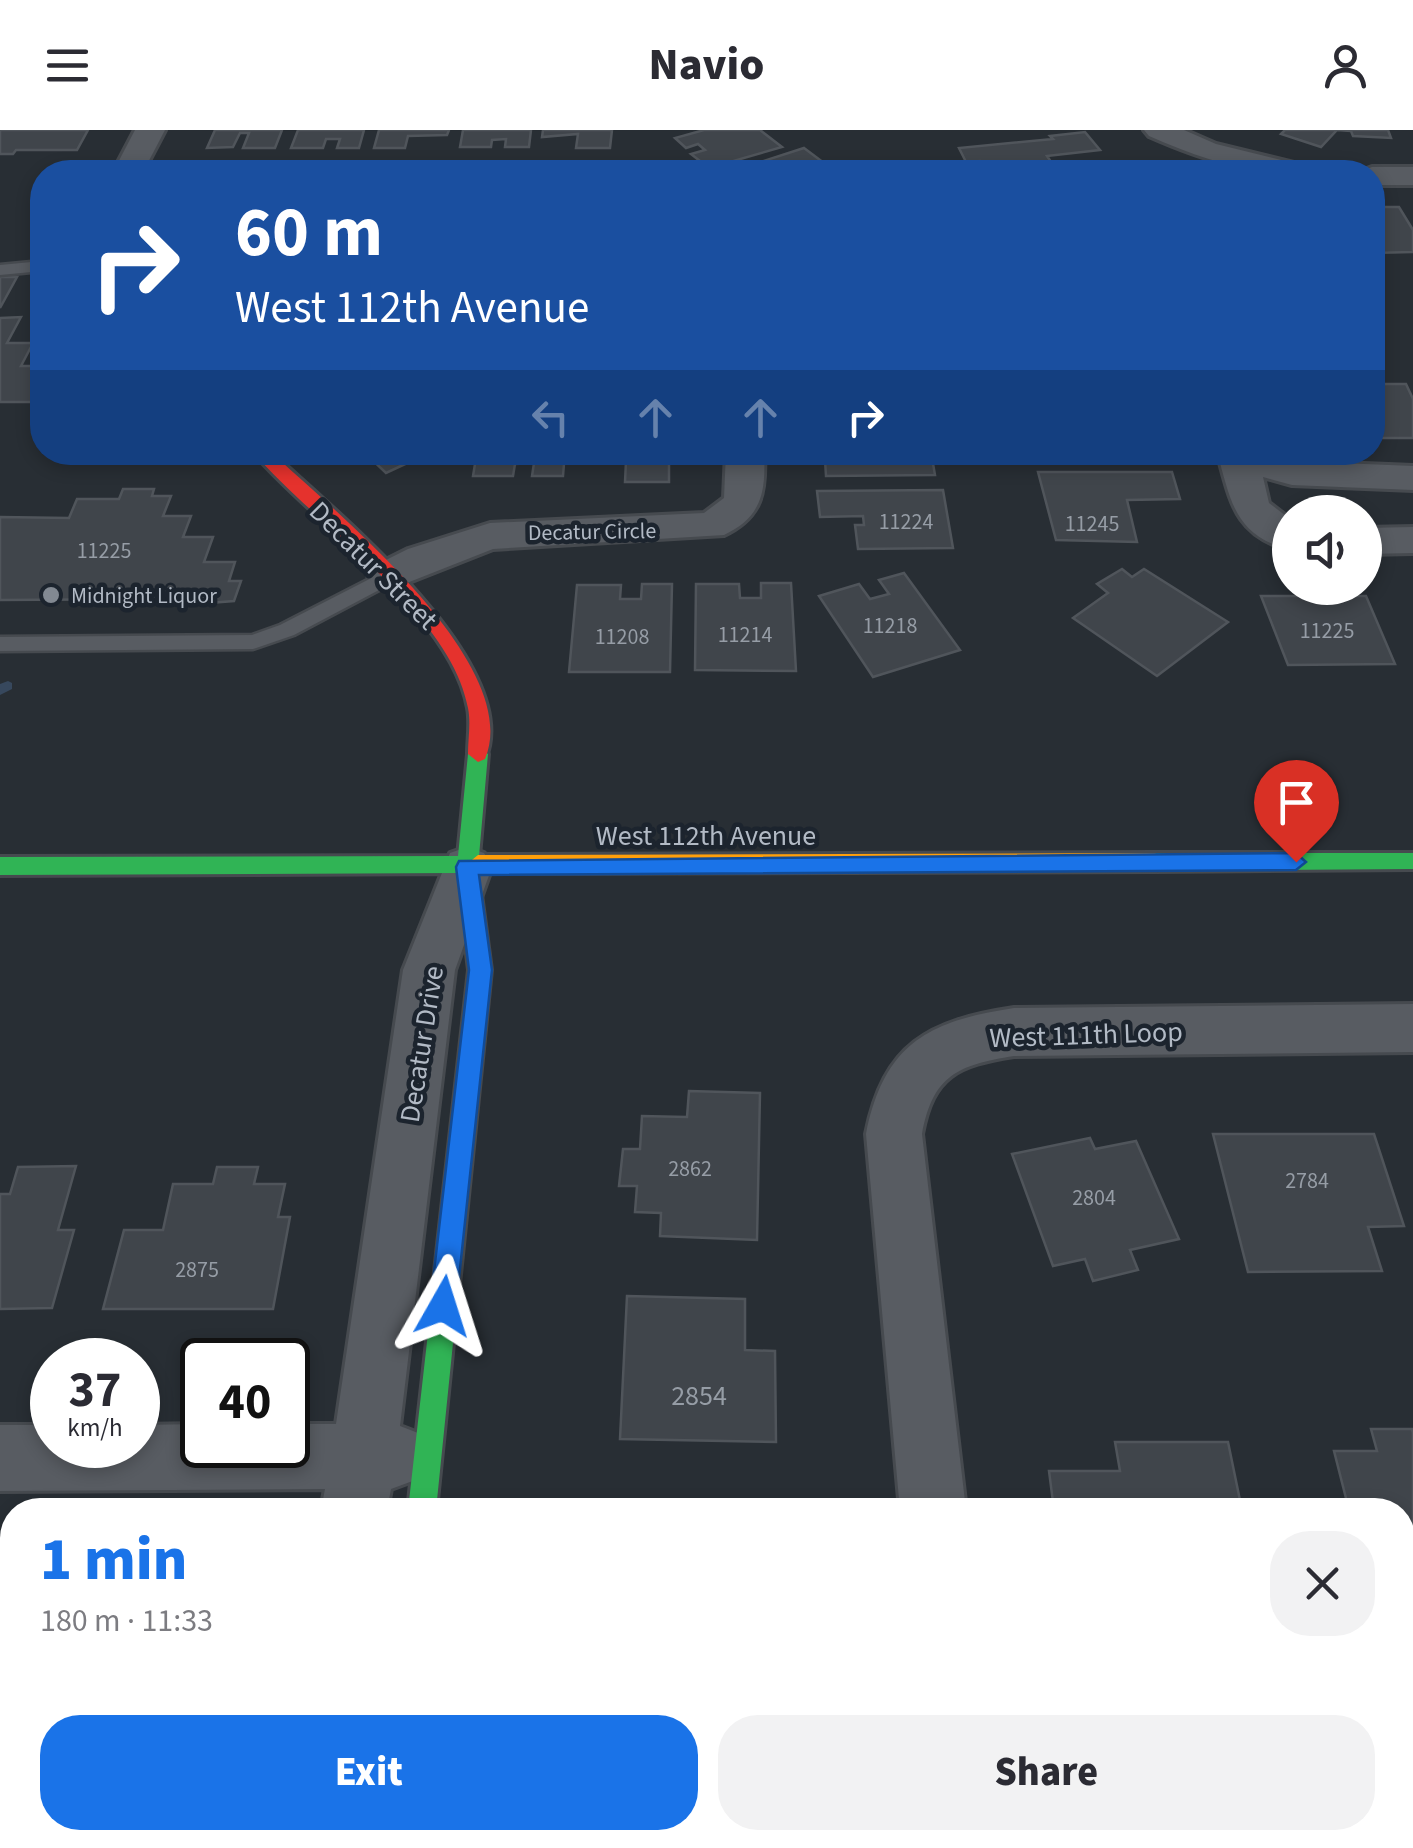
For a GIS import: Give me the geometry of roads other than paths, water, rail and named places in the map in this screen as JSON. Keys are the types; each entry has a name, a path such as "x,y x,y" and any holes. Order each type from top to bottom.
{"main road":[{"name":"Decatur Street","path":"274,465 434,620 461,664 478,705 478,765 467,867"},
{"name":"West 112th Avenue","path":"0,866 1413,861"},
{"name":"Decatur Drive","path":"424,1483 480,970 467,867"}],"street":[{"path":"134,160 150,130"},
{"path":"1167,142 1234,160"},
{"path":"1385,176 1413,176"},
{"name":"Decatur Circle","path":"389,576 422,559 490,536 710,526 738,512 743,504 744,465"},
{"path":"1240,465 1246,500 1259,520 1272,527"},
{"path":"1267,465 1292,473 1413,478"},
{"path":"1382,541 1413,540"},
{"name":"Decatur Drive","path":"358,1483 378,1368 429,970 467,867"},
{"name":"West 111th Loop","path":"933,1498 894,1134 898,1100 921,1066 972,1037 1014,1032 1413,1028"},
{"path":"0,1458 358,1483 424,1483"}],"lane":[{"path":"0,270 30,267"},
{"path":"0,644 253,642 286,630 389,576"}],"waterway":[{"path":"0,690 8,686"}],"place":[{"name":"Midnight Liquor","path":"51,595"}]}
